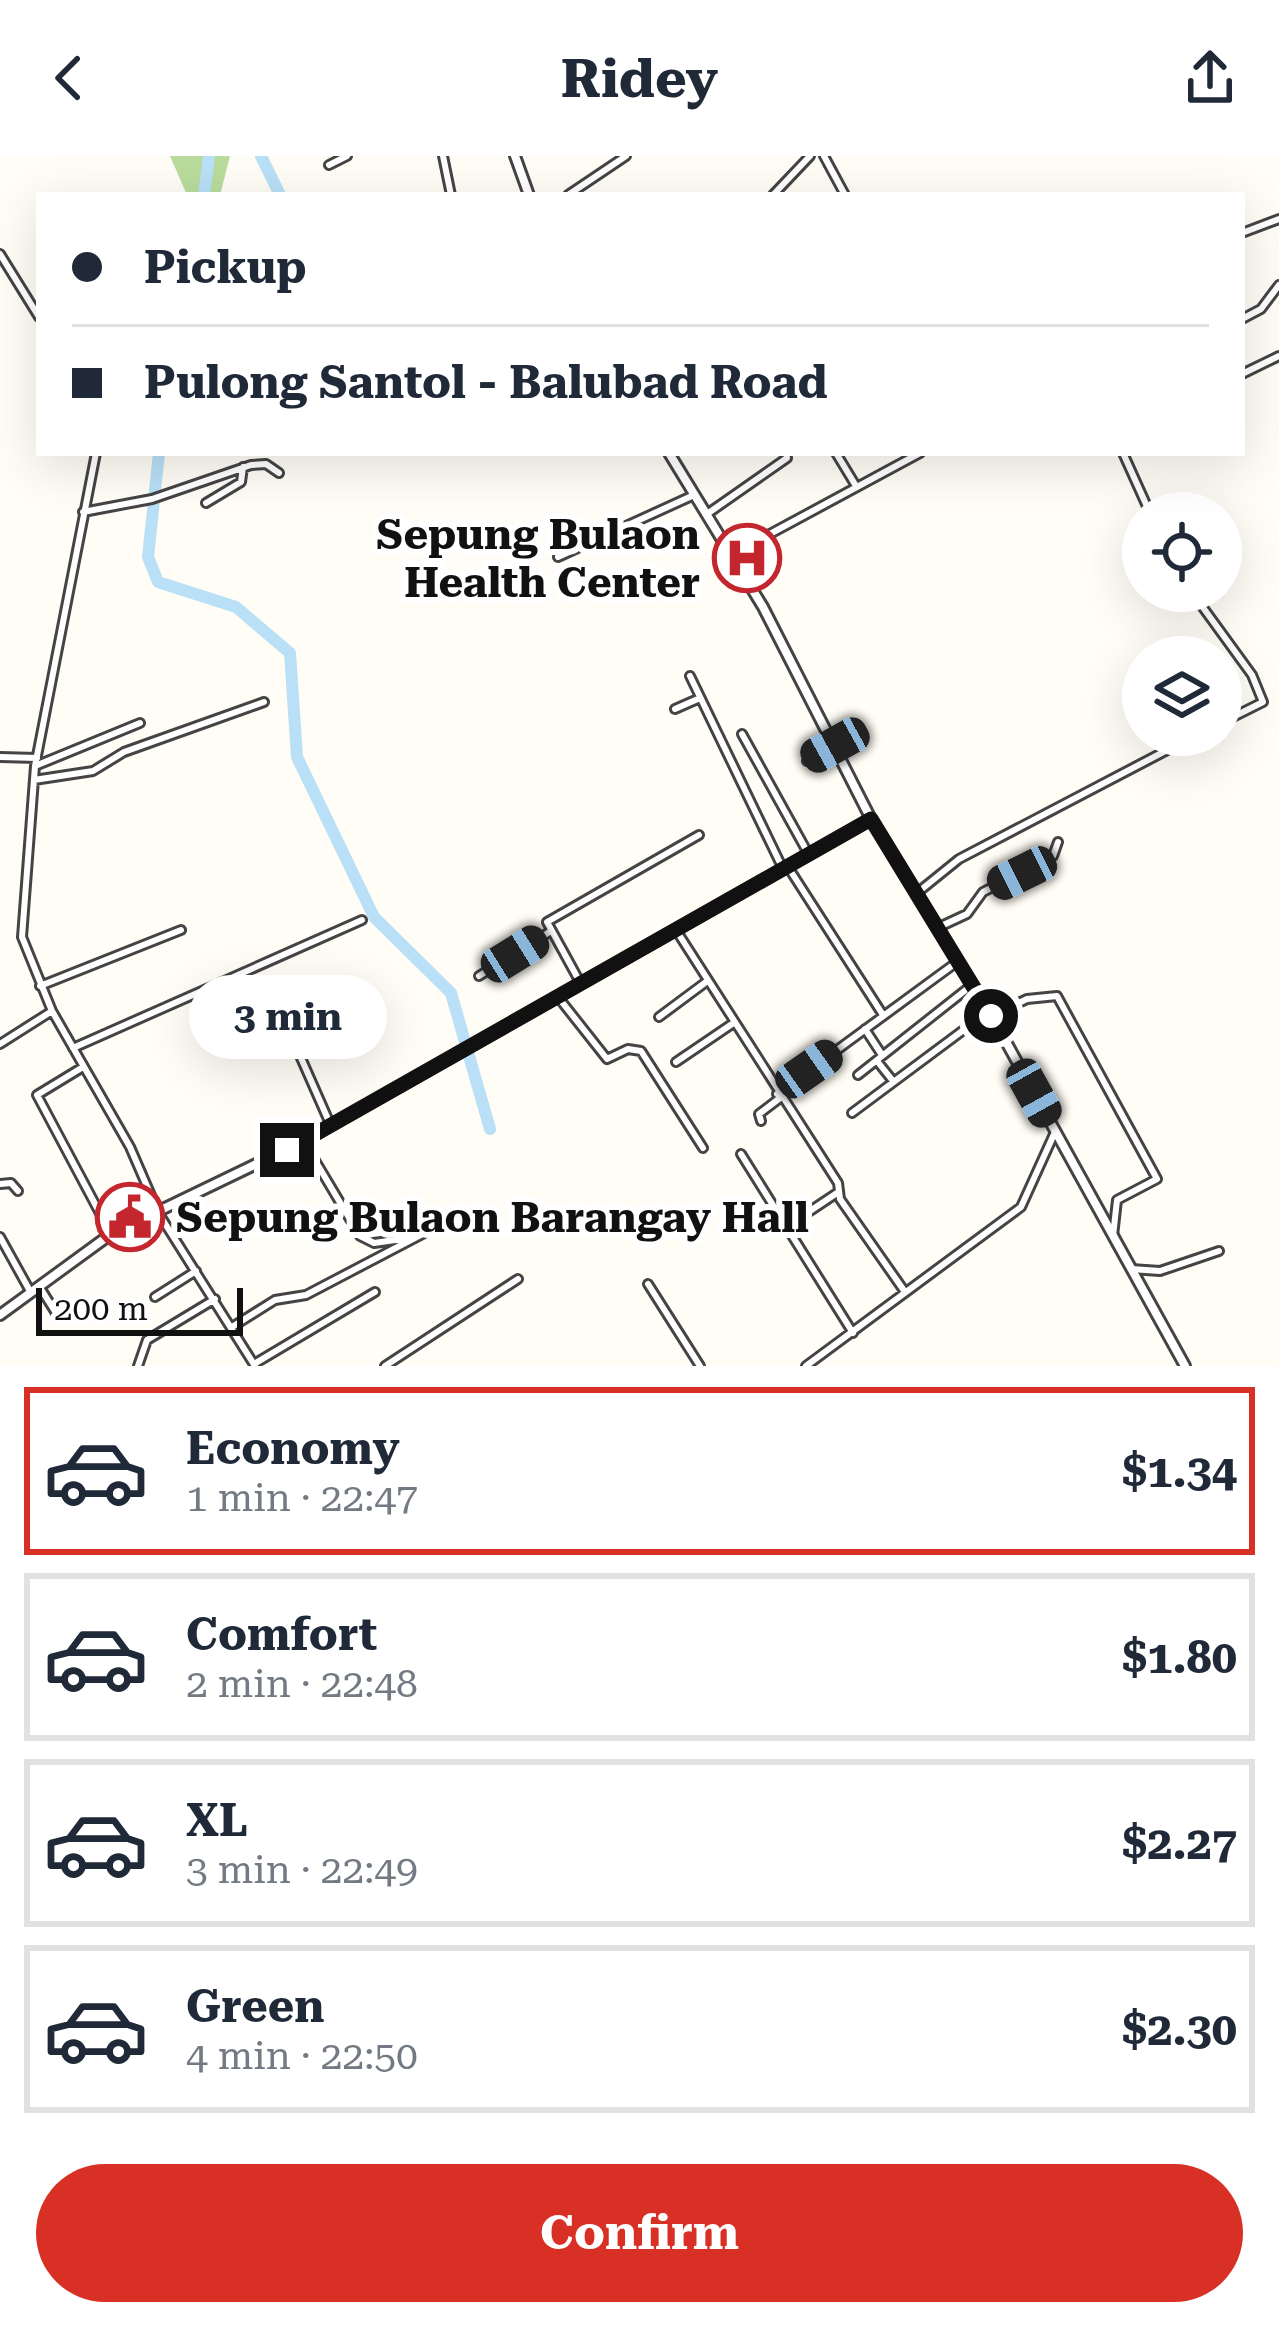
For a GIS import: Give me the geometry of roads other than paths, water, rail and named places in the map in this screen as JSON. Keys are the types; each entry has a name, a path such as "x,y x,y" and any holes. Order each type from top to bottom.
{"street":[{"path":"329,165 347,156"},
{"path":"443,156 451,192"},
{"path":"515,156 528,192"},
{"path":"572,192 626,156"},
{"path":"776,192 810,156"},
{"path":"824,156 843,192"},
{"path":"1245,232 1279,219"},
{"path":"0,254 36,312"},
{"path":"1245,317 1261,309 1279,285"},
{"path":"1245,373 1279,356"},
{"path":"95,456 36,762 22,937 52,1011 159,1214 254,1365 375,1292"},
{"path":"671,456 731,555 871,819 990,1014 1185,1366"},
{"path":"706,515 788,456"},
{"path":"838,456 856,487"},
{"path":"731,555 914,456"},
{"path":"1124,456 1141,492"},
{"path":"83,512 154,498 243,467 266,464 279,473"},
{"path":"206,503 242,482 243,467"},
{"path":"558,557 694,495"},
{"path":"1242,661 1263,702 1242,712"},
{"path":"690,676 786,868 883,1016"},
{"path":"675,709 700,698"},
{"path":"34,780 93,771 124,752 264,702"},
{"path":"0,757 36,762 140,723"},
{"path":"742,734 809,855"},
{"path":"807,761 835,745"},
{"path":"917,893 959,859 1156,756"},
{"path":"0,1316 111,1234 332,1126 871,819"},
{"path":"581,984 547,922 699,835"},
{"path":"937,928 967,914 983,892 1052,856 1058,842"},
{"path":"74,1048 362,920"},
{"path":"40,986 181,930"},
{"path":"676,930 838,1183 837,1193 905,1292"},
{"path":"479,976 551,931"},
{"path":"760,1121 759,1114 779,1096 957,962"},
{"path":"659,1017 706,982"},
{"path":"858,1075 971,985"},
{"path":"852,1113 990,1014 1027,999 1057,996 1157,1179 1117,1200 1113,1236"},
{"path":"559,997 607,1059 628,1049 641,1051 703,1148"},
{"path":"279,1008 332,1126"},
{"path":"0,1044 52,1011"},
{"path":"676,1062 732,1024"},
{"path":"865,1029 893,1082"},
{"path":"84,1066 37,1095 111,1234"},
{"path":"806,1366 1021,1208 1055,1132"},
{"path":"304,1141 360,1236 374,1243 418,1236"},
{"path":"741,1154 853,1333"},
{"path":"0,1184 8,1182 18,1191"},
{"path":"804,1215 837,1193"},
{"path":"232,1327 275,1300 306,1294 432,1229"},
{"path":"0,1237 56,1313"},
{"path":"1131,1269 1160,1271 1219,1251"},
{"path":"155,1297 196,1271"},
{"path":"385,1366 518,1279"},
{"path":"648,1284 700,1366"},
{"path":"138,1366 147,1340 214,1299"}],"waterway":[{"path":"204,192 209,156"},
{"path":"261,156 279,192"},
{"path":"159,456 148,557 158,582 236,607 290,653 297,757 374,917 451,993 490,1129"}],"place":[{"name":"Sepung Bulaon Health Center","path":"747,558"},
{"name":"Sepung Bulaon Barangay Hall","path":"130,1217"}]}
